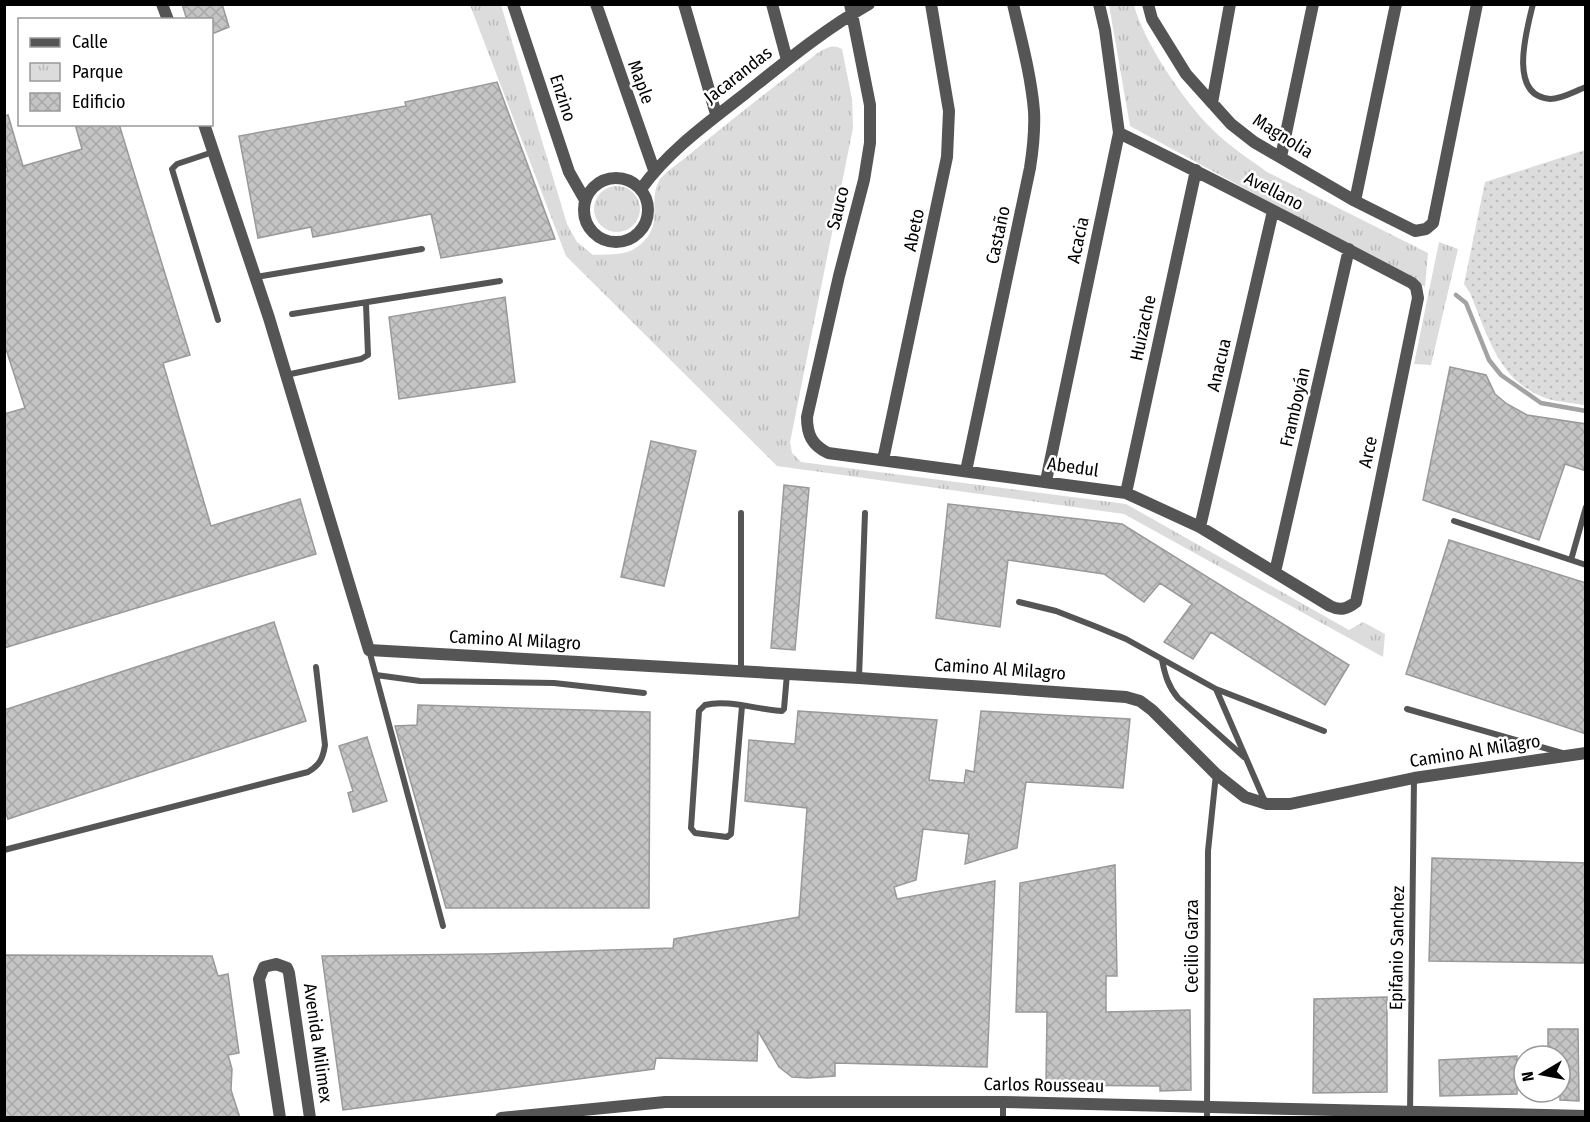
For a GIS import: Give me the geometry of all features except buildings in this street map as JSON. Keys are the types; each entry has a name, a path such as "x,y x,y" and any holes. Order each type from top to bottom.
{"street":[{"name":"Enzino","path":"513,4 569,172 585,200"},
{"name":"Maple","path":"596,4 654,170"},
{"path":"684,4 716,114"},
{"path":"772,4 787,60"},
{"name":"Jacarandas","path":"641,189 654,170 716,114 851,9 869,4"},
{"name":"Abeto","path":"883,460 947,157 949,111 931,4"},
{"name":"Castaño","path":"966,471 1030,168 1034,139 1034,111 1013,4"},
{"name":"Acacia","path":"1046,481 1119,133 1105,30 1099,4"},
{"name":"Magnolia","path":"1148,4 1152,19 1186,74 1231,124 1254,142 1281,158 1356,201 1415,231 1426,229 1433,223 1477,4"},
{"path":"1212,103 1230,4"},
{"path":"1281,158 1313,4"},
{"path":"1356,201 1396,4"},
{"name":"Sauco","path":"807,417 839,276 864,180 870,143 870,105 851,9"},
{"path":"205,126 286,375 369,650"},
{"name":"Avellano","path":"1119,133 1196,170 1412,283"},
{"name":"Huizache","path":"1126,493 1196,170"},
{"path":"609,178 626,179 641,189 648,207 646,222 635,236 623,241 603,239 592,231 584,213 585,200 594,186 609,178"},
{"name":"Anacua","path":"1200,527 1273,211"},
{"name":"Framboyán","path":"1275,572 1349,249"},
{"name":"Arce","path":"1330,606 1343,609 1356,602 1418,297 1416,287 1412,283"},
{"name":"Abedul","path":"807,417 810,437 819,448 828,453 1126,493 1200,527 1330,606"},
{"name":"Camino Al Milagro","path":"369,650 859,678 1126,697 1140,701 1152,710 1216,774 1245,797 1267,804 1290,804 1414,778 1586,753"},
{"name":"Avenida Milimex","path":"280,1118 259,979 264,967 270,964 281,965 287,968 289,973 310,1118"},
{"name":"Carlos Rousseau","path":"501,1118 665,1102 1004,1102 1207,1112 1586,1116"}],"lane":[{"path":"1533,4 1522,62 1525,78 1532,90 1541,97 1551,99 1586,87"},
{"path":"213,152 177,164 172,169 218,320"},
{"path":"255,277 422,249"},
{"path":"292,314 500,281"},
{"path":"286,375 361,359 368,355 366,304"},
{"path":"1570,560 1586,507"},
{"path":"741,513 741,671"},
{"path":"859,678 865,513"},
{"path":"1454,521 1586,565"},
{"path":"1019,602 1056,611 1126,639 1216,689 1324,731"},
{"path":"369,650 443,926"},
{"path":"1162,660 1170,688 1178,698 1247,760"},
{"path":"4,850 308,772 317,766 323,757 325,745 316,668"},
{"path":"742,706 732,832 727,837 695,834 691,828 699,711 709,704 742,706 783,710 787,674"},
{"path":"376,675 420,681 555,683 644,693"},
{"path":"1216,689 1267,804"},
{"path":"1407,708 1569,755"},
{"name":"Cecilio Garza","path":"1207,1112 1208,851 1216,774"},
{"name":"Epifanio Sanchez","path":"1410,1115 1414,778"},
{"path":"1003,1118 1004,1102"}],"green space":[{"path":"470,5 501,5 567,224 577,242 593,255 622,253 637,247 646,239 654,223 656,190 664,174 819,52 830,47 842,49 852,99 853,128 790,442 792,453 801,462 1126,504 1349,630 1363,622 1385,634 1383,657 1124,514 777,466 566,256"},
{"path":"1109,5 1134,5 1146,36 1166,71 1201,118 1232,146 1267,172 1428,253 1425,287 1130,126"},
{"path":"1586,150 1585,405 1548,399 1531,392 1518,382 1497,356 1464,284 1485,182"},
{"path":"617,186 633,193 640,209 633,225 617,232 601,225 594,209 601,193"},
{"path":"1439,242 1458,249 1431,365 1414,364"}],"waterway":[{"path":"1456,295 1466,303 1489,360 1501,375 1541,403 1586,411"}]}
